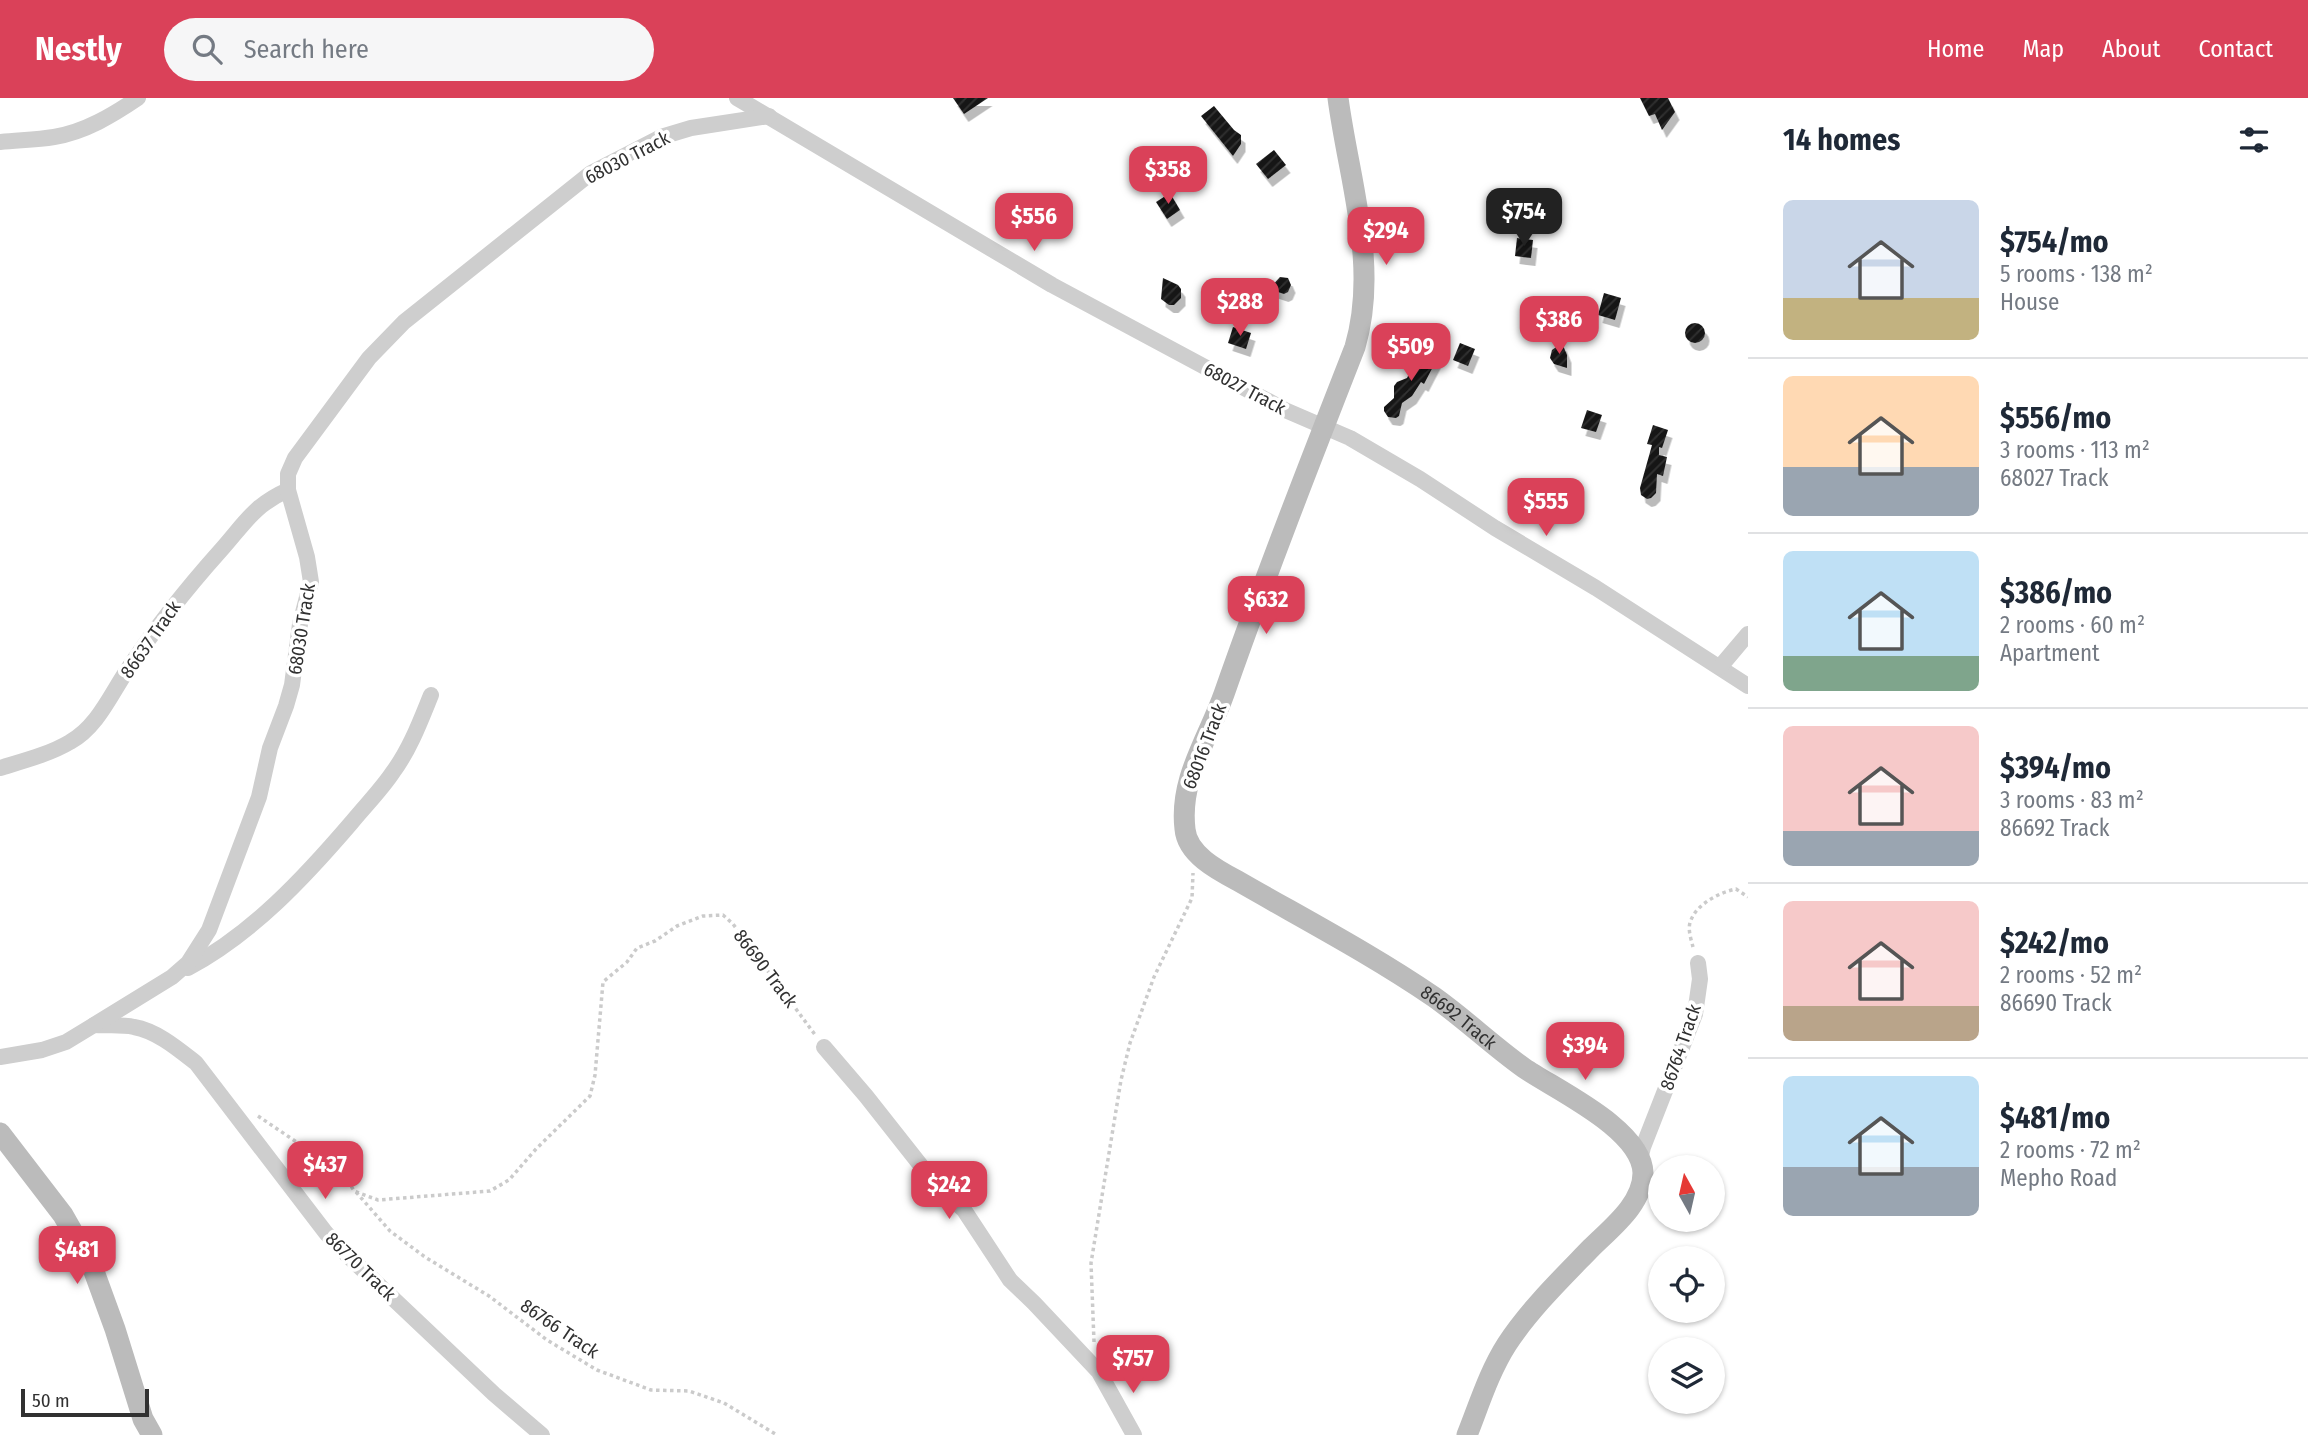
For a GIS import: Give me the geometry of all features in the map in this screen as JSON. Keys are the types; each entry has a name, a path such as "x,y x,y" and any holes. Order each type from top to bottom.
{"street":[{"path":"0,142 57,137 109,118 138,98"},
{"name":"68027 Track","path":"737,98 1052,285 1284,410 1350,438 1595,588 1748,686"},
{"name":"68016 Track","path":"1192,850 1184,828 1185,789 1223,695 1362,323 1365,255 1338,98"},
{"name":"68030 Track","path":"0,1057 42,1050 66,1042 94,1026 172,977 188,962 209,930 259,797 270,748 292,685 300,624 311,582 307,557 288,490 288,474 295,458 369,358 404,322 591,173 661,137 691,128 768,116"},
{"name":"86637 Track","path":"0,768 71,742 90,725 152,633 184,592 250,514 268,499 288,490"},
{"path":"1720,667 1748,634"},
{"path":"172,977 229,944 295,887 393,772 415,735 431,695"},
{"name":"86692 Track","path":"1192,850 1231,878 1360,950 1437,999 1522,1066 1606,1120 1628,1141 1640,1160"},
{"name":"86764 Track","path":"1640,1160 1695,1014 1700,979 1698,963"},
{"name":"86770 Track","path":"94,1026 134,1027 143,1030 175,1046 196,1063 318,1223 346,1254 494,1394 542,1435"},
{"path":"824,1047 937,1186 964,1210 1010,1280 1099,1372 1134,1435"},
{"path":"0,1133 63,1215 92,1266 143,1419 152,1435"},
{"path":"1467,1435 1486,1386 1507,1344 1541,1302 1636,1198 1643,1172 1640,1160"}],"path":[{"path":"1099,1372 1093,1334 1091,1263 1121,1080 1130,1043 1154,977 1192,898 1192,850"},
{"path":"1698,963 1690,932 1690,920 1721,892 1736,889 1748,897"},
{"name":"86690 Track","path":"354,1191 378,1200 490,1191 509,1180 590,1096 595,1075 603,982 627,961 637,948 655,941 677,926 703,916 723,915 733,924 824,1047"},
{"path":"257,1115 298,1143 325,1156 343,1172 354,1191"},
{"name":"86766 Track","path":"354,1191 390,1231 425,1257 489,1296 547,1340 597,1370 651,1390 689,1391 724,1402 777,1435"}],"building":[{"path":"953,98 988,98 964,114"},
{"path":"1640,98 1668,98 1675,112 1662,130 1655,114 1649,116"},
{"path":"1214,106 1241,135 1241,144 1233,156 1201,116"},
{"path":"1274,150 1286,165 1268,179 1256,164"},
{"path":"1526,191 1538,204 1532,214 1524,214 1519,207"},
{"path":"1170,193 1180,210 1167,219 1156,202"},
{"path":"1517,238 1533,240 1531,258 1515,256"},
{"path":"1280,277 1288,278 1291,285 1284,294 1269,289"},
{"path":"1163,278 1181,289 1181,298 1174,305 1161,299"},
{"path":"1604,293 1621,298 1615,320 1598,315"},
{"path":"1563,309 1578,316 1571,333 1555,326"},
{"path":"1695,323 1702,326 1705,333 1702,340 1695,343 1688,340 1685,333 1688,326"},
{"path":"1233,327 1251,333 1246,349 1228,343"},
{"path":"1460,343 1475,349 1468,366 1453,360"},
{"path":"1562,343 1567,355 1567,368 1554,364 1550,358 1552,350"},
{"path":"1422,349 1438,357 1424,384 1421,382 1412,396 1402,403 1399,416 1388,417 1384,407 1394,398 1394,386 1407,378"},
{"path":"1587,410 1602,415 1596,432 1581,428"},
{"path":"1653,425 1668,430 1662,448 1659,447 1659,455 1667,457 1663,476 1657,474 1656,493 1647,499 1641,495 1640,488 1652,445 1647,444"}]}
